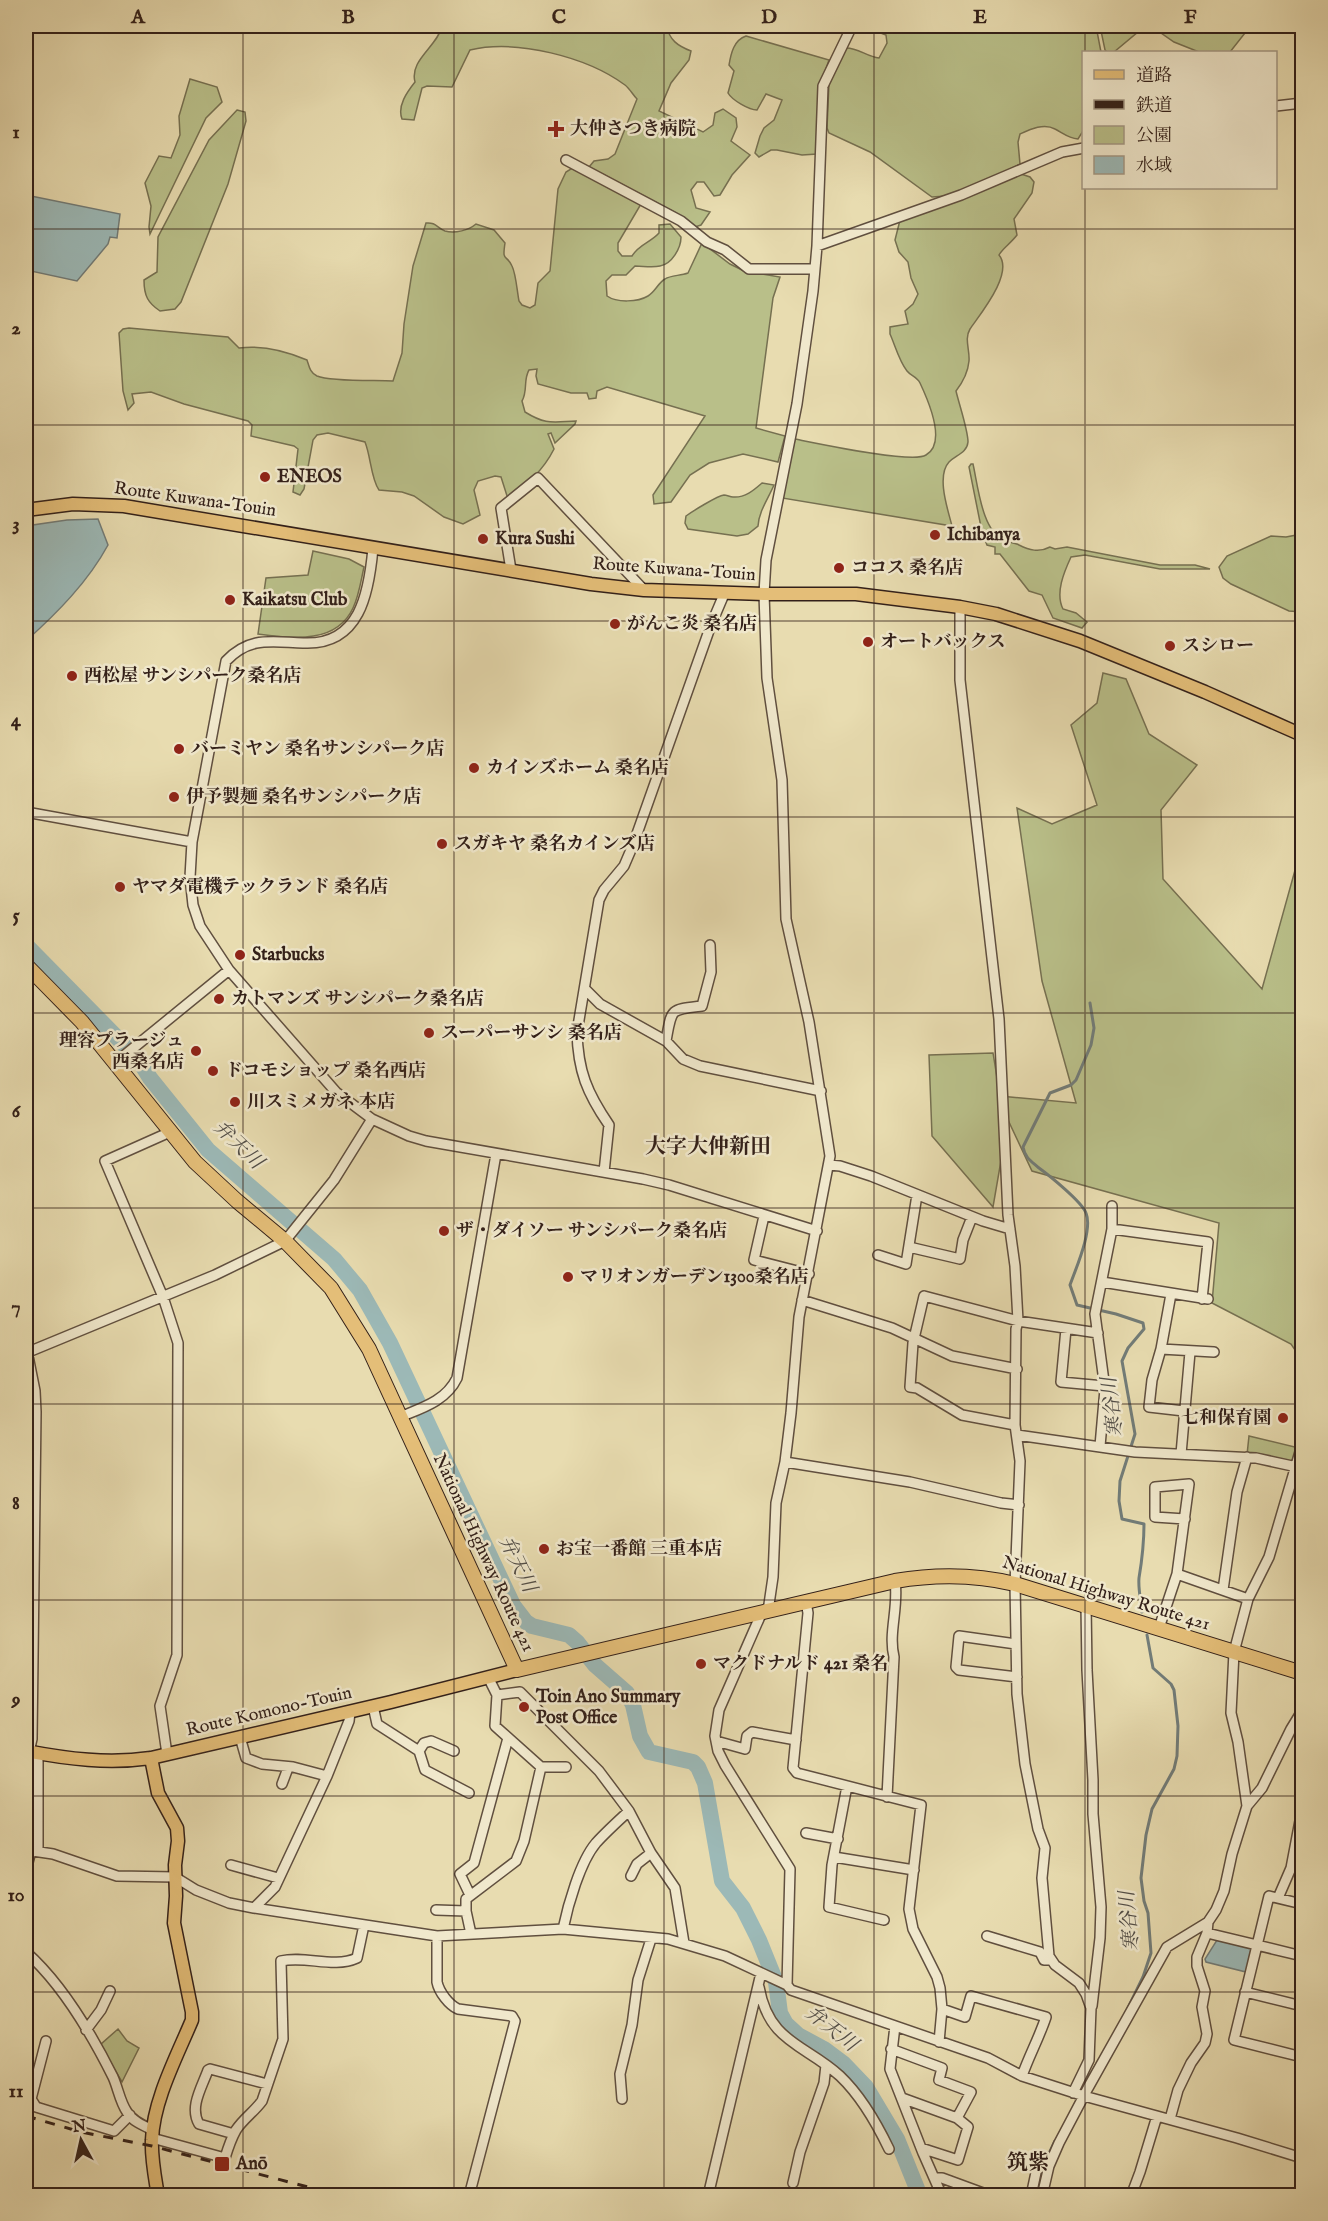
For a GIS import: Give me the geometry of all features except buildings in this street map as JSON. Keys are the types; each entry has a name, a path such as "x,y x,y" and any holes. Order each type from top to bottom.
{"highway":[{"name":"National Highway Route 421","path":"26,965 119,1060 170,1132 195,1162 237,1201 288,1238 331,1288 406,1414 517,1670 895,1581 959,1575 1015,1584 1302,1673"}],"main road":[{"name":"Route Kuwana-Touin","path":"26,510 73,504 124,506 591,584 644,590 856,594 960,607 996,614 1080,641 1302,735"},
{"name":"Route Komono-Touin","path":"31,1752 87,1761 126,1761 151,1758 517,1670"},
{"path":"151,1758 158,1793 177,1828 174,1923 191,1998 192,2020 160,2098 152,2134 158,2196"}],"street":[{"path":"785,1984 790,1869 725,1765 718,1751 715,1727 719,1710 765,1612 773,1577 776,1503 784,1462 802,1300 829,1165 830,1146 809,1022 786,919 782,780 767,678 764,594 770,535 802,373 817,246 823,86 852,26"},
{"path":"1277,106 1302,103"},
{"path":"817,246 961,195 1062,152 1082,148"},
{"path":"566,160 681,221 707,242 725,250 749,268 814,269"},
{"path":"512,570 501,508 537,478 644,590"},
{"path":"373,548 367,592 355,620 341,636 328,641 307,644 259,641 237,650 226,661 192,842 190,877 193,905 200,926 229,970 322,1078 372,1119 426,1142 643,1179 817,1231"},
{"path":"604,1172 609,1125 597,1108 580,1069 577,1032 599,900 604,890 624,866 633,845 711,625 726,592"},
{"path":"960,607 960,680 999,1019 1010,1229 1018,1321 1016,1329 1016,1430 1020,1461 1015,1584 1021,1743 1032,1805 1045,1848 1043,1886 1051,1960"},
{"path":"26,812 192,842"},
{"path":"666,1041 671,1014 675,1009 702,1006 711,972 711,945"},
{"path":"119,1060 229,970"},
{"path":"585,990 600,1004 666,1041 683,1059 700,1066 821,1091"},
{"path":"26,1870 31,1851 36,1461 35,1391 26,1351 164,1297 215,1275 288,1238 334,1180 372,1119"},
{"path":"167,1754 160,1706 177,1655 178,1343 164,1297 105,1161 170,1132"},
{"path":"406,1414 432,1403 447,1393 454,1384 459,1371 496,1154"},
{"path":"829,1165 840,1166 972,1217 1010,1229"},
{"path":"878,1255 906,1264 917,1195"},
{"path":"1100,1446 1104,1386 1096,1310 1112,1229 1112,1206"},
{"path":"764,1216 754,1260 809,1274"},
{"path":"909,1247 960,1259 963,1240 972,1217"},
{"path":"1101,1282 1205,1299 1208,1242 1112,1229"},
{"path":"1172,1294 1152,1380 1149,1407 1184,1411"},
{"path":"1098,1333 1018,1321 924,1296 914,1338 910,1387 917,1388 962,1415 1016,1430 1130,1452 1247,1457 1297,1467"},
{"path":"802,1300 892,1328 952,1356 1017,1369"},
{"path":"1066,1329 1061,1382 1104,1386"},
{"path":"1161,1348 1190,1352 1214,1352"},
{"path":"1181,1454 1190,1352"},
{"path":"1247,1806 1238,1742 1231,1713 1234,1652 1248,1599 1269,1557 1302,1445"},
{"path":"1223,1590 1237,1492 1247,1457"},
{"path":"26,1458 36,1461"},
{"path":"784,1462 858,1472 1019,1505"},
{"path":"1159,1628 1177,1574 1185,1519 1189,1484 1155,1488 1155,1517 1185,1519"},
{"path":"1177,1574 1248,1599"},
{"path":"886,1797 894,1658 891,1646 897,1595 895,1581"},
{"path":"806,1602 808,1613 793,1768 797,1773 921,1805 910,1917 937,1977 942,2009 939,2042"},
{"path":"1042,2196 1049,2166 1089,2060 1091,2008 1100,1938 1101,1907 1093,1814 1086,1670 1086,1605"},
{"path":"1016,1644 959,1636 956,1667 959,1670 1017,1677"},
{"path":"488,1677 497,1695 495,1726 541,1767 566,1767"},
{"path":"497,1695 520,1692 599,1772 629,1810 651,1854 675,1888 684,1943"},
{"path":"373,1706 377,1724 419,1750 425,1770 469,1793"},
{"path":"1078,2094 1167,1947 1208,1922 1216,1910 1224,1891 1232,1854 1247,1806 1262,1788 1281,1747 1302,1711"},
{"path":"254,1908 275,1887 327,1776 349,1721 350,1712"},
{"path":"716,1741 745,1749 747,1736 752,1732 796,1740"},
{"path":"240,1737 246,1758 262,1764 327,1776"},
{"path":"470,1895 460,1874 474,1863 508,1738"},
{"path":"419,1750 424,1743 431,1741 454,1752"},
{"path":"471,1934 466,1899 516,1861 524,1841 541,1767"},
{"path":"282,1784 288,1768"},
{"path":"847,1786 834,1857 829,1907 884,1920"},
{"path":"563,1929 569,1901 588,1856 595,1844 629,1810"},
{"path":"1278,1898 1291,1868 1302,1810"},
{"path":"806,1833 838,1839"},
{"path":"31,1851 117,1876 176,1877 196,1890 229,1903 364,1926 437,1936 563,1929 668,1939 725,1956 762,1978 785,1984 791,1990 988,2058 1022,2076 1302,2158"},
{"path":"631,1876 637,1864 651,1854"},
{"path":"834,1857 914,1870"},
{"path":"231,1865 278,1878"},
{"path":"1302,1904 1269,1896 1234,2040 1302,2057"},
{"path":"436,1910 466,1911"},
{"path":"1170,2119 1178,2090 1191,2063 1205,2043 1207,2034 1202,2007 1205,1991 1197,1966 1197,1957 1207,1933 1208,1922"},
{"path":"26,1953 37,1962 86,2030 113,2077 127,2112 152,2134 225,2158 234,2134 262,2101 283,2039 281,1961 290,1959 349,1962 357,1958 364,1926"},
{"path":"1207,1933 1302,1956"},
{"path":"437,1936 438,1987 453,2006 458,2009 512,2016 515,2021 469,2196"},
{"path":"987,1936 1040,1952 1044,1960 1051,1960 1079,1983 1091,2008"},
{"path":"622,2099 620,2074 632,2025 638,1980 651,1939"},
{"path":"762,1978 764,2008 775,2026 788,2040 842,2078 858,2097 889,2149"},
{"path":"708,2196 762,1978"},
{"path":"86,2030 102,2010 110,1991"},
{"path":"1245,1992 1302,2006"},
{"path":"942,2009 965,2017 971,1996 1046,2017 1040,2035 1030,2050 1022,2076"},
{"path":"895,2026 890,2069 942,2196"},
{"path":"46,2041 31,2099 36,2107 114,2131 130,2115"},
{"path":"891,2049 942,2068 939,2080 971,2092 957,2118"},
{"path":"793,2183 800,2152 824,2083 826,2066"},
{"path":"234,2134 199,2124 196,2118 194,2109 208,2070 267,2084"},
{"path":"902,2097 957,2118 968,2127 958,2160 921,2148"},
{"path":"1131,2196 1157,2116"},
{"path":"1026,2158 1038,2163 1031,2196"},
{"path":"934,2178 942,2178 991,2196"}],"green space":[{"path":"442,26 667,26 675,42 691,51 689,60 671,83 659,111 703,132 713,125 715,113 723,109 736,118 737,127 731,141 750,155 732,175 720,195 714,196 704,182 697,182 691,190 696,208 710,212 701,225 695,227 676,213 589,167 594,161 608,159 615,154 637,99 628,88 591,66 530,49 489,47 470,50 452,87 427,86 422,88 414,120 402,119 402,104 415,82 416,67"},
{"path":"862,26 1096,26 1101,51 1082,51 1082,133 1078,139 1051,127 1038,127 1024,132 1020,134 1018,142 1020,164 946,196 932,197 870,152 829,133 827,128 829,83 845,48 879,58 887,43 886,35"},
{"path":"1100,26 1145,26 1115,51 1105,50"},
{"path":"1151,26 1240,26 1245,33 1231,51 1196,51 1174,42"},
{"path":"746,36 829,60 821,83 817,154 802,155 771,150 759,157 755,153 764,128 774,120 782,100 766,94 757,110 741,104 728,93 734,71 729,65 732,52 736,44"},
{"path":"190,79 217,87 222,102 206,118 150,234 151,206 145,183 159,156 171,158 180,135 179,116"},
{"path":"237,110 245,112 246,121 228,184 181,302 175,309 160,311 148,299 144,280 157,272 158,237 209,140"},
{"path":"574,167 641,204 618,243 618,251 622,256 632,256 656,236 659,233 659,225 670,224 681,237 675,255 664,265 635,266 626,275 612,275 606,281 607,296 616,300 628,301 644,298 665,279 688,273 702,243 730,264 744,271 780,277 773,298 756,428 785,436 778,462 743,454 709,463 690,475 671,502 654,504 653,495 705,416 607,387 597,391 596,398 589,399 587,393 571,393 538,384 537,369 529,370 522,401 525,412 544,421 576,421 575,424 555,443 551,433 548,434 554,449 550,457 534,477 508,499 501,477 495,476 478,481 474,490 480,515 463,524 444,517 414,496 402,492 379,490 374,480 365,442 328,433 317,435 313,440 304,489 300,495 293,492 298,449 294,446 251,436 252,425 248,421 184,404 151,392 132,394 134,403 128,410 123,391 119,333 129,328 228,337 239,348 256,347 273,350 307,360 313,373 324,378 393,381 402,353 413,266 426,223 432,223 449,232 462,231 476,224 494,230 505,243 504,256 513,269 519,301 530,308 535,305 538,283 550,271 558,189 566,172"},
{"path":"1021,174 1030,177 1034,182 1032,193 1014,219 1017,235 999,255 1003,263 1002,272 994,293 968,333 968,365 965,377 956,391 968,442 963,451 949,462 943,476 944,493 952,526 782,498 795,439 903,457 926,455 932,449 935,441 934,421 927,400 919,381 904,367 890,334 890,327 908,324 905,311 913,304 918,294 911,278 908,262 899,252 895,240 900,220"},
{"path":"973,464 986,518 997,536 1005,541 1034,550 1067,547 1160,565 1195,565 1210,569 1160,569 1085,555 1071,557 1061,583 1061,603 1063,609 1076,613 1087,622 1082,628 1053,618 1042,595 1029,591 1000,554 995,554 995,547 987,545 982,532 969,467"},
{"path":"762,483 774,485 762,510 758,526 748,534 737,536 688,529 685,523 686,516 699,507 724,495 737,497 745,495"},
{"path":"1302,534 1302,612 1289,611 1223,578 1219,567 1227,556 1271,536 1286,537"},
{"path":"313,551 349,559 364,567 353,608 345,620 324,634 284,637 258,634 266,578 308,575"},
{"path":"1103,673 1126,679 1149,734 1197,765 1161,810 1163,879 1262,989 1302,845 1302,1360 1291,1344 1212,1303 1219,1223 1032,1171 1008,1120 993,1207 932,1136 929,1055 993,1053 1000,1096 1076,1103 1042,981 1017,808 1052,824 1097,805 1071,725 1097,703"},
{"path":"1249,1436 1299,1448 1295,1465 1247,1455"},
{"path":"118,2029 127,2041 139,2048 122,2082 100,2045"}],"water":[{"path":"26,195 120,214 117,238 110,237 108,244 77,281 26,270"},
{"path":"98,519 108,545 100,559 71,596 26,641 26,526 67,520"},
{"path":"1217,1940 1250,1947 1246,1972 1206,1962 1205,1959"}],"waterway":[{"name":"弁天川","path":"26,945 139,1060 150,1078 208,1150 334,1259 360,1290 390,1343 513,1605 532,1626 569,1635 595,1665 627,1693 633,1705 640,1736 649,1752 693,1762 698,1767 705,1783 722,1881 743,1908 759,1940 776,1982 780,2013 786,2024 798,2035 824,2049 844,2064 866,2087 897,2139 920,2196"},
{"name":"寒谷川","path":"1090,1003 1094,1028 1091,1045 1076,1080 1071,1085 1050,1093 1023,1147 1029,1159 1072,1196 1086,1213 1088,1220 1086,1239 1070,1285 1077,1305 1143,1323 1144,1329 1128,1348 1122,1361 1135,1434 1120,1481 1119,1501 1122,1519 1144,1524 1139,1582 1142,1612"},
{"name":"寒谷川","path":"1126,2012 1143,1977 1151,1953 1148,1913 1141,1878 1146,1835 1152,1809 1174,1769 1177,1756 1178,1726 1174,1690 1171,1684 1153,1668 1147,1635"},
{"name":"寒谷川","path":"1080,2093 1099,2060"},
{"name":"寒谷川","path":"1037,2196 1045,2162 1055,2141"}],"railway":[{"path":"26,2116 81,2132 152,2146 342,2196"}],"place":[{"name":"大仲さつき病院","path":"556,129"},
{"name":"ENEOS","path":"265,477"},
{"name":"Ichibanya","path":"935,535"},
{"name":"Kura Sushi","path":"483,539"},
{"name":"ココス 桑名店","path":"839,568"},
{"name":"Kaikatsu Club","path":"230,600"},
{"name":"がんこ炎 桑名店","path":"615,624"},
{"name":"オートバックス","path":"868,642"},
{"name":"スシロー","path":"1170,646"},
{"name":"西松屋 サンシパーク桑名店","path":"72,676"},
{"name":"バーミヤン 桑名サンシパーク店","path":"179,749"},
{"name":"カインズホーム 桑名店","path":"474,768"},
{"name":"伊予製麺 桑名サンシパーク店","path":"174,797"},
{"name":"スガキヤ 桑名カインズ店","path":"442,844"},
{"name":"ヤマダ電機テックランド 桑名店","path":"120,887"},
{"name":"Starbucks","path":"240,955"},
{"name":"カトマンズ サンシパーク桑名店","path":"219,999"},
{"name":"スーパーサンシ 桑名店","path":"429,1033"},
{"name":"理容プラージュ 西桑名店","path":"196,1051"},
{"name":"ドコモショップ 桑名西店","path":"213,1071"},
{"name":"川スミメガネ 本店","path":"235,1102"},
{"name":"ザ・ダイソー サンシパーク桑名店","path":"444,1231"},
{"name":"マリオンガーデン1300桑名店","path":"568,1277"},
{"name":"七和保育園","path":"1283,1418"},
{"name":"お宝一番館 三重本店","path":"544,1549"},
{"name":"マクドナルド 421 桑名","path":"701,1664"},
{"name":"Toin Ano Summary Post Office","path":"524,1707"},
{"name":"Anō","path":"222,2164"}],"district":[{"name":"大字大仲新田","path":"708,1147"},
{"name":"筑紫","path":"1028,2163"}]}
